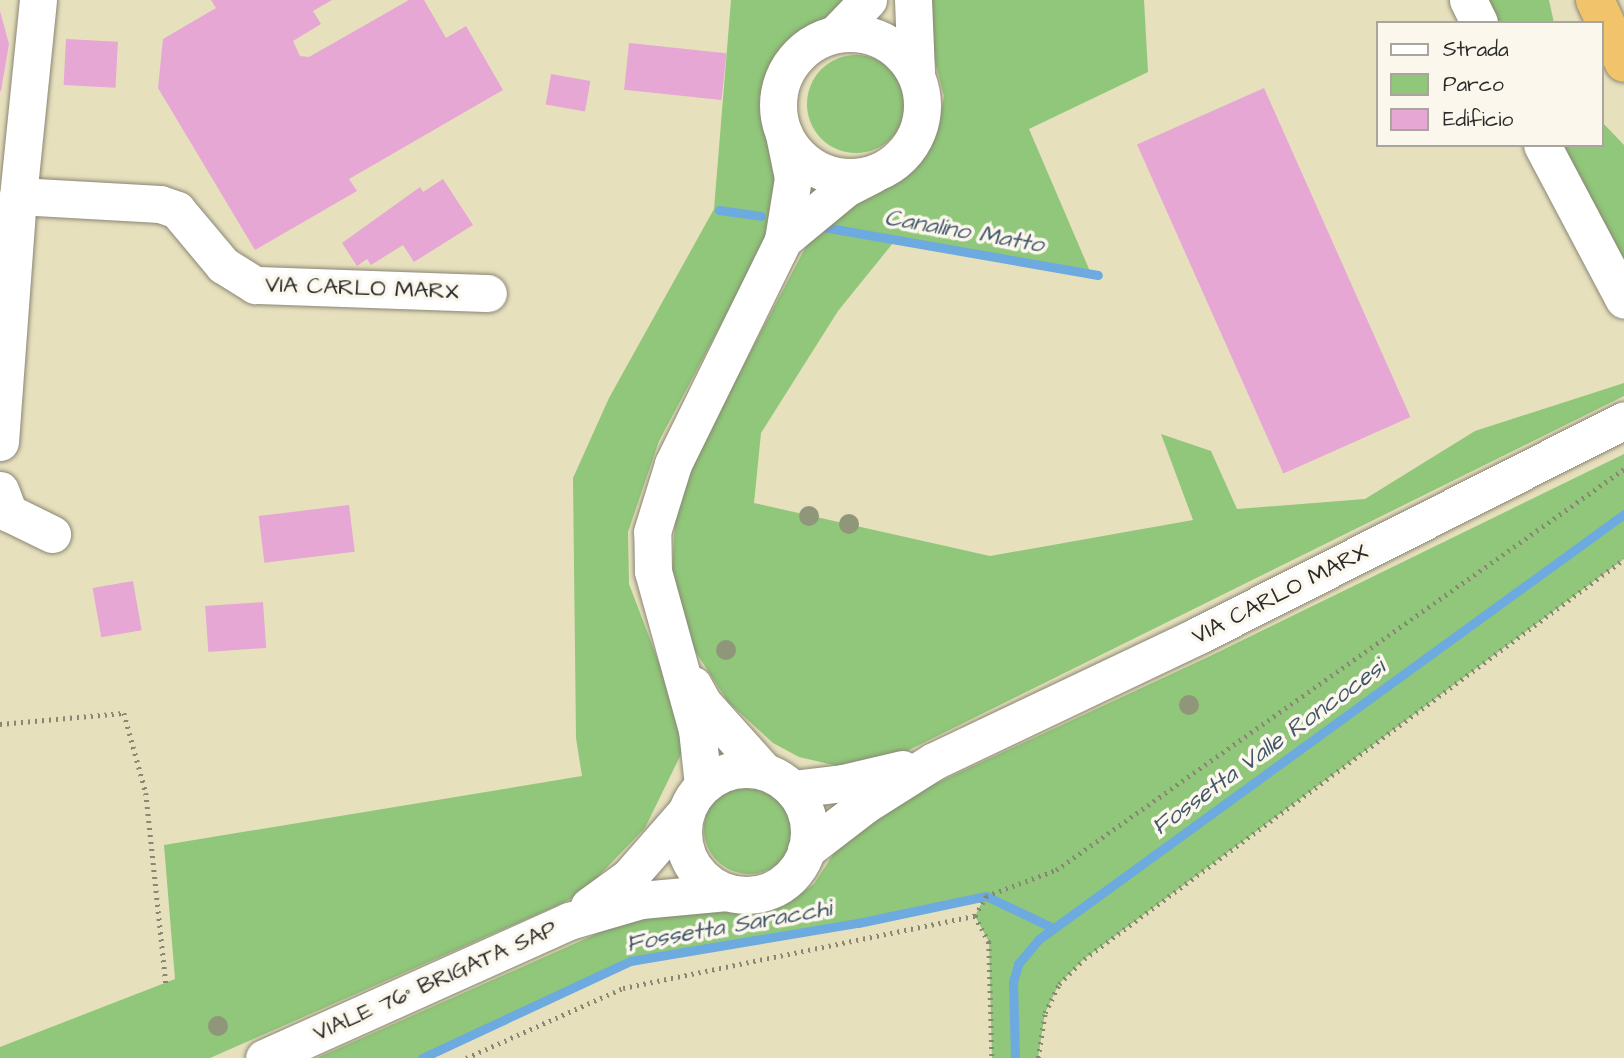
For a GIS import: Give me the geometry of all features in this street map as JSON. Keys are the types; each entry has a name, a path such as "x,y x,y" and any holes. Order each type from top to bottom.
{"highway":[{"path":"1595,0 1624,63"}],"street":[{"path":"0,442 18,196 37,0"},
{"path":"678,656 703,703 804,807 809,828 806,850 784,882 747,895 727,892 695,870 682,833 694,799 697,730 653,571 656,515 673,464 783,240 793,178 779,92 786,71 799,54 836,33 868,0"},
{"path":"783,240 846,188 896,163 912,144 922,121 923,97 916,73 913,0"},
{"path":"1468,0 1478,21"},
{"path":"836,33 860,33 883,40 902,54 916,73"},
{"path":"784,134 812,167 853,178 874,174"},
{"path":"1543,147 1624,300"},
{"name":"VIA CARLO MARX","path":"18,196 160,204 177,210 223,265 255,285 488,293"},
{"name":"VIA CARLO MARX","path":"806,850 866,803 934,761 1199,635 1624,420"},
{"path":"0,490 9,513 52,534"},
{"name":"VIA CARLO MARX","path":"778,780 843,783 934,761"},
{"path":"694,799 721,774 742,769 778,780"},
{"name":"VIALE 76° BRIGATA SAP","path":"569,921 629,877 694,799"},
{"name":"VIALE 76° BRIGATA SAP","path":"264,1058 569,921 640,900 727,892"}],"path":[{"path":"466,1058 623,988 975,916 986,896 1056,870 1624,469"},
{"path":"1038,1058 1045,1013 1059,984 1084,958 1624,559"},
{"path":"0,724 124,713 146,793 166,983"},
{"path":"975,916 989,942 992,1058"}],"green space":[{"path":"731,0 854,0 805,31 782,54 770,76 767,102 781,200 751,268 659,441 628,532 629,584 669,689 685,746 645,828 583,892 563,903 210,1058 0,1058 0,1047 175,979 164,845 582,776 576,738 573,478 609,398 714,209"},
{"path":"931,0 1144,0 1148,72 1029,129 1092,276 893,243 838,311 761,433 754,503 990,556 1193,520 1161,434 1211,451 1237,509 1365,499 1475,431 1624,383 1624,396 903,753 846,768 799,757 773,743 728,702 688,640 672,577 675,521 688,471 813,233 876,180 903,170 923,153 938,129 944,96 931,46"},
{"path":"1484,0 1549,0 1554,21 1494,21"},
{"path":"846,55 866,55 891,69 902,85 905,104 902,123 891,139 866,153 846,153 829,145 815,131 807,114 807,94 815,77 829,63"},
{"path":"1603,123 1624,145 1624,268 1555,147 1603,147"},
{"path":"1624,454 1624,559 1084,959 1059,984 1045,1013 1038,1058 992,1058 989,942 975,916 985,896 858,923 630,961 422,1058 317,1058 639,915 712,906 765,912 783,906 814,884 838,847 872,813 1208,657"},
{"path":"749,784 766,787 781,797 791,812 794,829 791,846 781,861 766,871 749,874 732,871 717,861 707,846 704,829 707,812 717,797 732,787"}],"building":[{"path":"211,0 332,0 313,11 321,24 293,41 300,56 309,57 409,0 424,0 446,38 466,26 503,90 349,179 357,191 255,250 158,88 163,39 216,8"},
{"path":"0,11 9,44 1,91 0,91"},
{"path":"66,39 118,42 116,88 64,85"},
{"path":"629,43 726,53 722,100 624,90"},
{"path":"551,74 590,81 585,111 546,105"},
{"path":"1264,88 1410,417 1283,473 1137,145"},
{"path":"443,179 473,225 414,262 403,245 371,265 367,259 357,266 342,243 420,187 423,192"},
{"path":"349,505 355,552 264,563 259,516"},
{"path":"133,581 142,630 101,637 93,588"},
{"path":"263,602 266,648 208,652 205,606"}],"waterway":[{"name":"Canalino Matto","path":"719,210 761,216"},
{"name":"Canalino Matto","path":"823,227 1098,275"},
{"name":"Fossetta Valle Roncocesi","path":"1015,1058 1013,982 1018,964 1039,939 1624,514"},
{"name":"Fossetta Saracchi","path":"422,1058 630,961 858,923 986,896 1053,928"}]}
